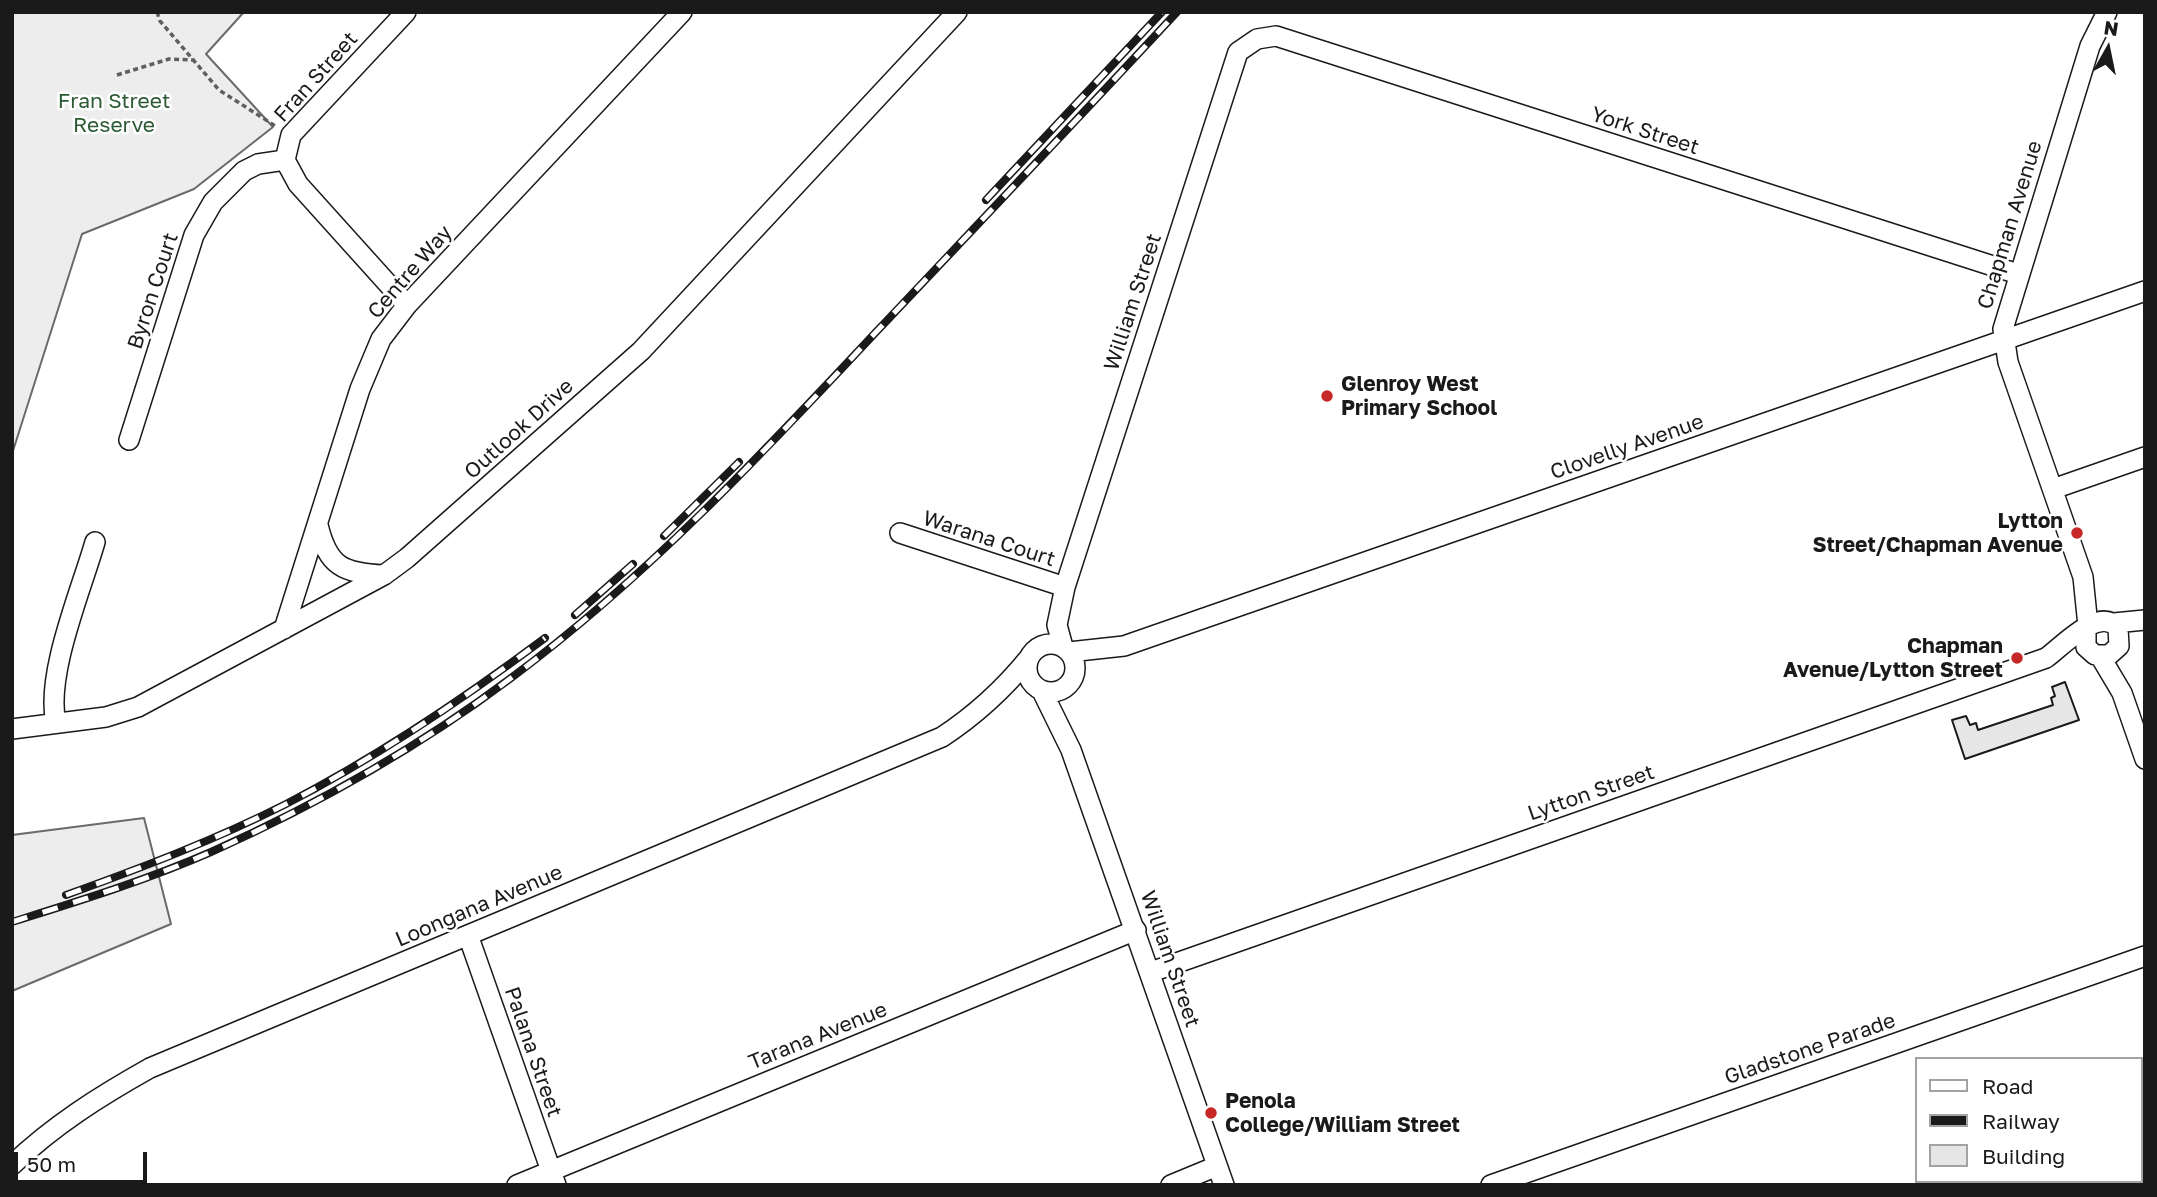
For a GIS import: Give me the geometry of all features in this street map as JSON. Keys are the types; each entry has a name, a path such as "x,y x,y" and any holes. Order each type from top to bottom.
{"street":[{"name":"Fran Street","path":"285,160 291,135 406,12"},
{"name":"Centre Way","path":"284,629 360,389 381,340 407,305 682,12"},
{"name":"Outlook Drive","path":"12,729 106,717 138,707 384,575 449,522 642,351 957,12"},
{"name":"Chapman Avenue","path":"2090,46 2094,12"},
{"name":"Chapman Avenue","path":"2107,12 2090,46 2018,274 2006,316 2003,340 2083,577 2112,622"},
{"name":"York Street","path":"1257,39 1276,36 2018,274"},
{"name":"William Street","path":"1066,649 1057,625 1065,587 1238,52 1257,39"},
{"path":"285,160 298,184 407,305"},
{"name":"Byron Court","path":"129,440 194,234 213,202 244,170 258,163 285,160"},
{"name":"Clovelly Avenue","path":"1066,649 1084,653 1124,646 2145,291"},
{"path":"2053,489 2145,457"},
{"path":"318,524 323,548 330,559 351,571 384,575"},
{"name":"Warana Court","path":"900,533 1065,587"},
{"path":"56,723 52,709 55,678 96,542"},
{"name":"Chapman Avenue","path":"2083,577 2087,628"},
{"name":"William Street","path":"1031,654 1046,619 1065,587"},
{"path":"2145,620 2096,620 2087,628 2084,642 2108,652 2145,758"},
{"path":"2108,652 2121,634 2112,622"},
{"name":"Lytton Street","path":"2046,657 2087,628"},
{"path":"2108,652 2145,629"},
{"path":"1047,644 1066,649 1073,658 1070,681 1059,691 1039,689 1027,673 1031,654 1047,644"},
{"name":"Clovelly Avenue","path":"1070,681 1124,646"},
{"name":"Lytton Street","path":"1151,972 2046,657 2108,652"},
{"name":"Loongana Avenue","path":"978,713 1004,688 1031,654"},
{"name":"William Street","path":"1070,681 1065,708 1071,750"},
{"name":"William Street","path":"1039,689 1071,750 1224,1185"},
{"name":"Loongana Avenue","path":"12,1165 39,1139 80,1110 150,1068 942,737 1006,696 1039,689"},
{"name":"Tarana Avenue","path":"517,1185 553,1178 1136,930"},
{"name":"Palana Street","path":"468,935 553,1178"},
{"name":"Gladstone Parade","path":"1491,1185 2145,956"},
{"path":"1171,1185 1217,1166"}],"path":[{"path":"157,12 160,21 219,90 278,127"},
{"path":"117,75 169,59 194,60"}],"shaded area":[{"name":"Fran Street Reserve","path":"12,12 244,12 206,54 273,127 194,189 82,234 12,454"},
{"path":"144,818 171,924 12,991 12,835"}],"building":[{"path":"2065,682 2079,720 1965,759 1952,720 1966,716 1970,725 1976,723 1978,730 2053,705 2051,698 2055,696 2052,687"}],"railway":[{"path":"986,200 1162,12"},
{"path":"12,922 162,872 289,815 440,728 561,639 656,556 747,468 1177,12"},
{"path":"664,536 739,462"},
{"path":"575,615 633,564"},
{"path":"66,895 205,841 320,786 419,727 545,638"}],"place":[{"name":"Glenroy West Primary School","path":"1327,396"},
{"name":"Lytton Street/Chapman Avenue","path":"2077,533"},
{"name":"Chapman Avenue/Lytton Street","path":"2017,658"},
{"name":"Penola College/William Street","path":"1211,1113"}]}
